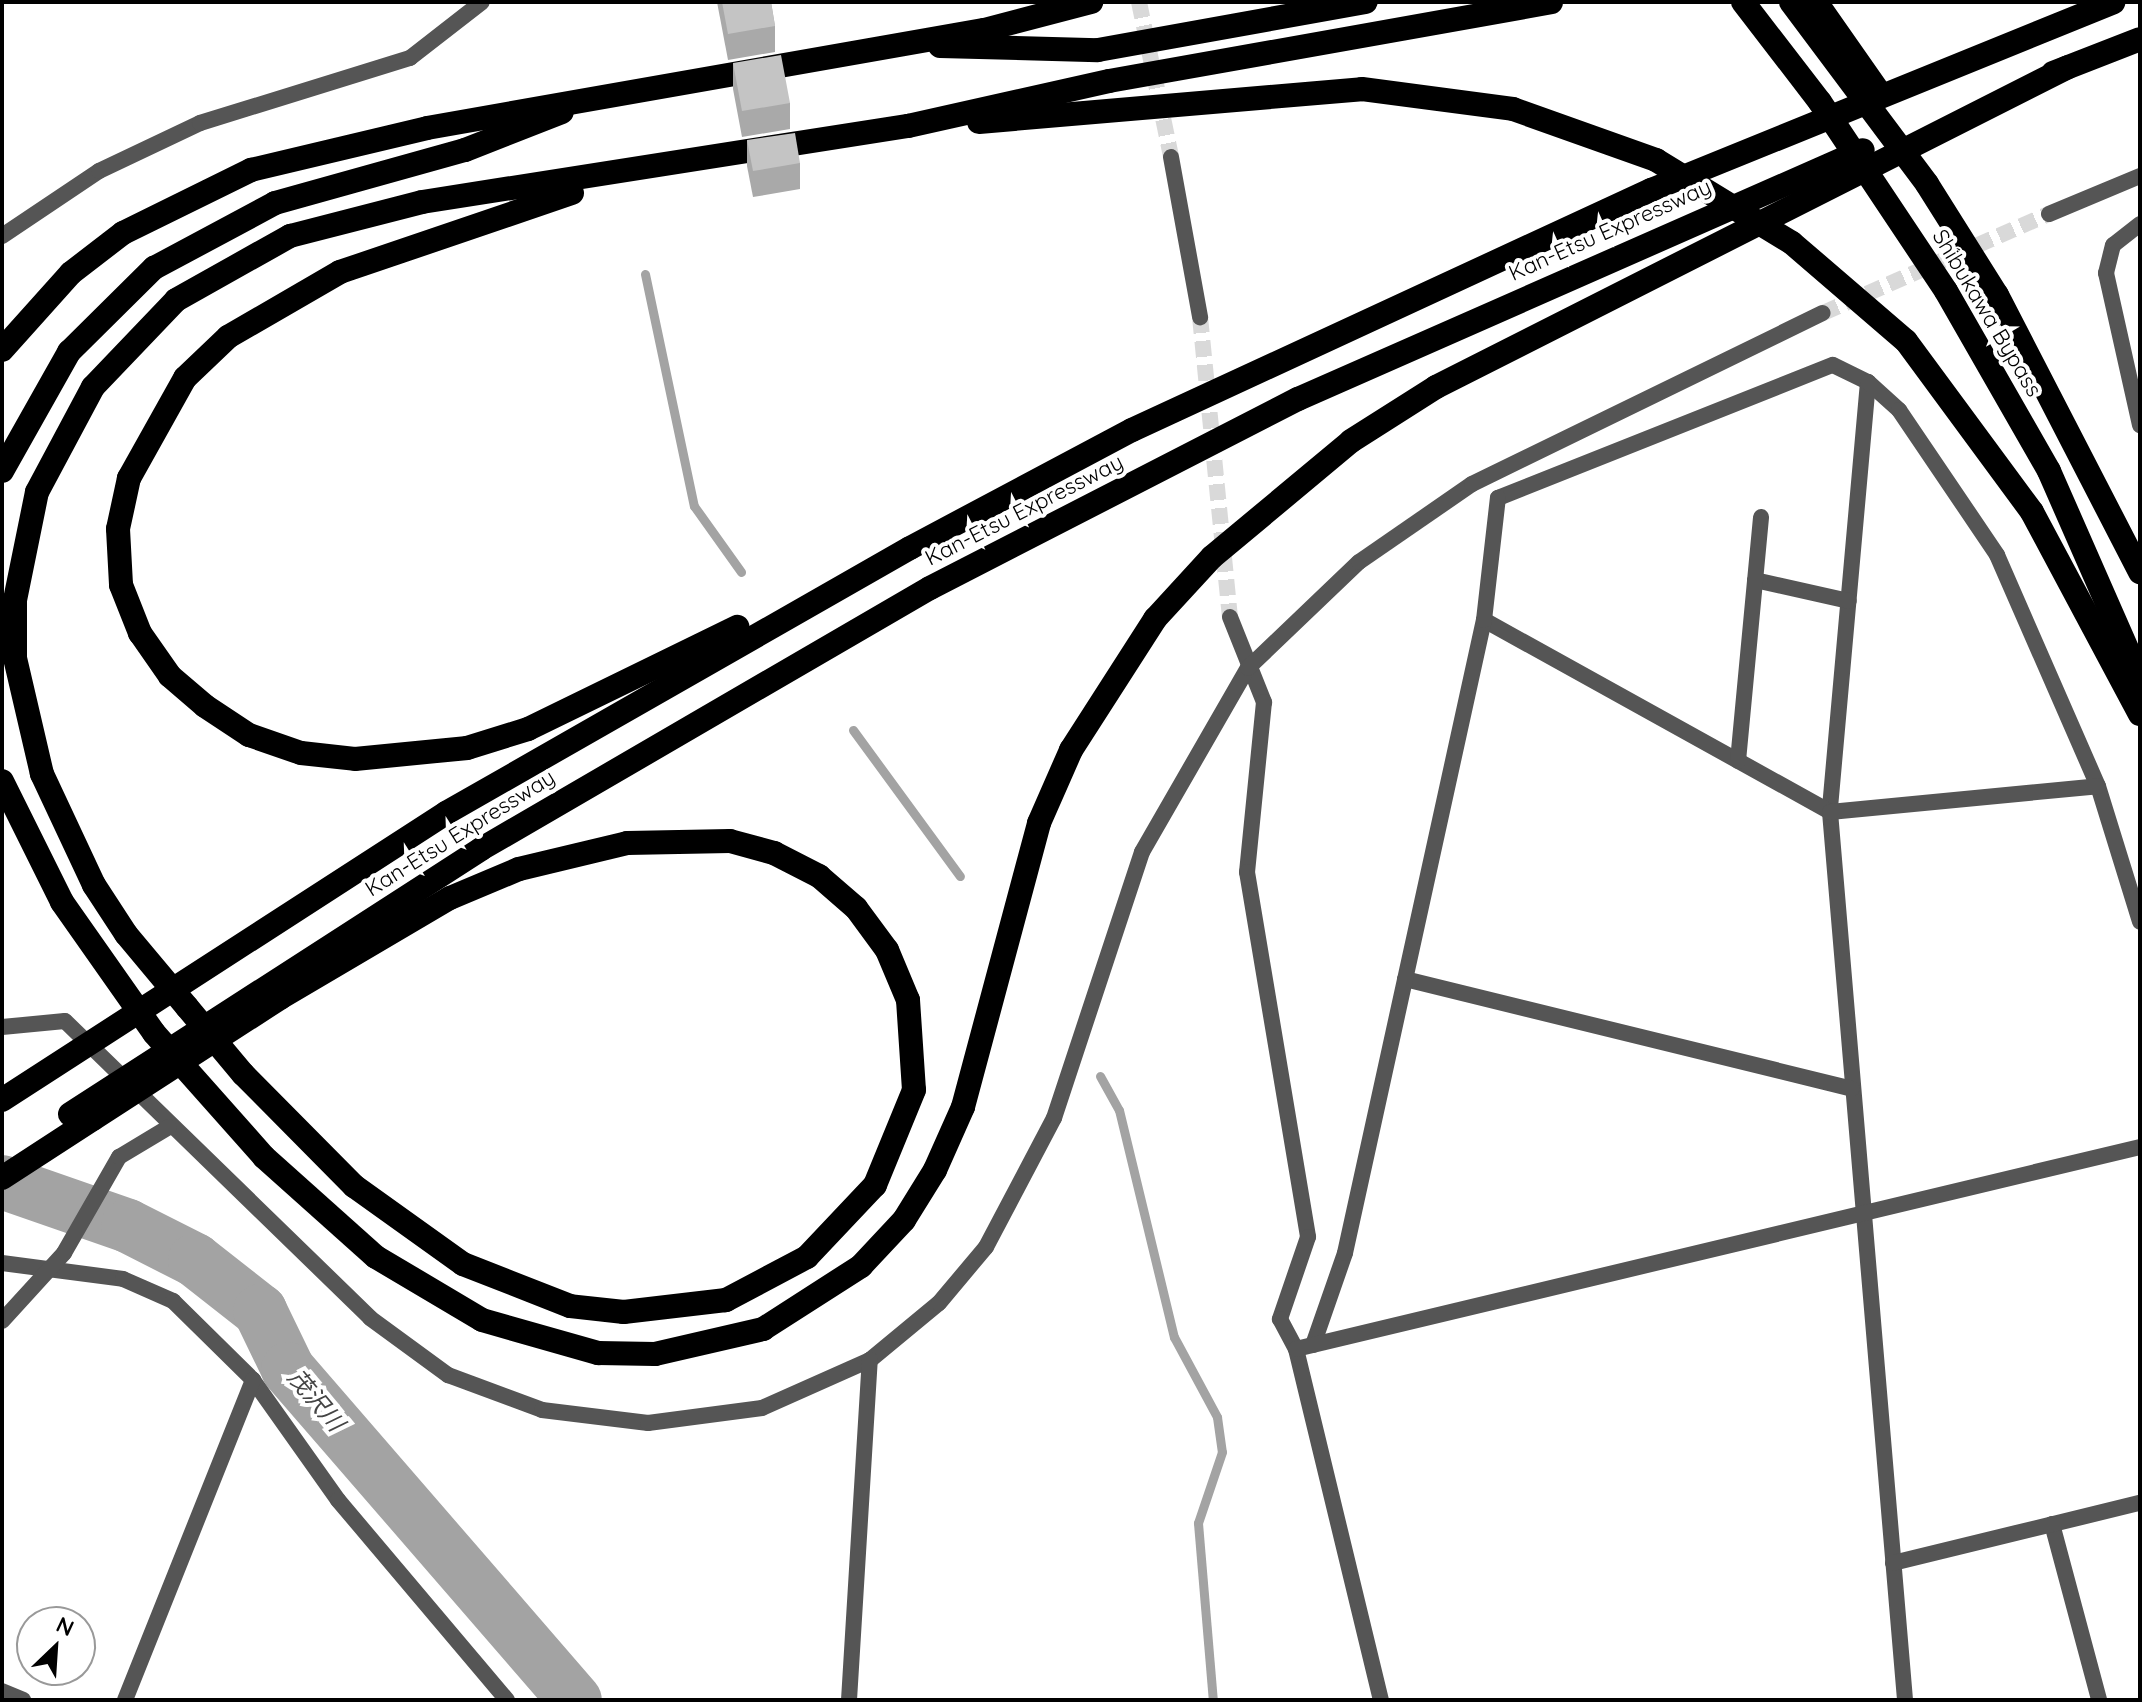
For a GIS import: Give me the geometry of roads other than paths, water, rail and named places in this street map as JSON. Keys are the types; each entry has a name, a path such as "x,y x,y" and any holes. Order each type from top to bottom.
{"highway":[{"path":"2,350 71,273 123,233 251,170 616,90 906,43 1091,2"},
{"path":"906,43 1008,53 1098,50 1366,2"},
{"path":"2,1178 275,990 450,898 519,869 627,843 730,841 819,876 856,908 887,950 916,1043 914,1090 896,1144 875,1185 836,1231 774,1280 726,1300 676,1311 570,1306 463,1264 354,1186 299,1133 126,934 66,832 25,715 15,658 23,543 63,435 129,341 176,300 290,236 422,202 631,174 908,126 1109,81 1551,2"},
{"name":"Shibukawa Bypass","path":"1743,2 1820,102 1961,317 2049,471 2140,678"},
{"name":"Shibukawa Bypass","path":"1791,2 1927,184 1997,295 2140,572"},
{"path":"1816,2 1940,188 1997,295"},
{"name":"Kan-Etsu Expressway","path":"2,1100 239,947 674,680 1132,430 1651,190 2113,2"},
{"name":"Kan-Etsu Expressway","path":"2,1160 275,990 481,849 930,588 1298,399 1670,231 1966,113 2068,67 2140,39"},
{"path":"908,126 1362,89 1513,109 1656,160 1792,243 1906,341 2032,512 2140,714"},
{"path":"2,471 69,352 106,308 178,253 275,203 465,150 616,90"},
{"path":"2,781 46,877 154,1033 264,1157 376,1257 482,1320 598,1353 655,1354 763,1329 861,1266 904,1220 935,1170 963,1107 1039,823 1108,684 1155,619 1254,519 1351,441 1534,332 1966,113"},
{"path":"631,174 340,272 274,304 185,378 129,478 118,529 121,585 140,633 170,676 205,706 249,735 301,753 369,759 467,748 591,702 1004,488 1132,430"}],"street":[{"path":"2,236 99,171 200,123 410,58 482,2"},
{"path":"1171,157 1200,317"},
{"path":"2049,214 2140,176"},
{"path":"2140,224 2113,245 2106,283 2140,425"},
{"path":"2,1027 65,1021 169,1127 370,1318 448,1375 542,1410 648,1423 762,1408 870,1360 939,1303 1014,1202 1097,1002 1142,852 1248,668 1359,562 1472,484 1823,313"},
{"path":"1472,484 1498,498 1833,365 1868,382 1899,410 1997,555 2098,786 2140,922"},
{"path":"1868,382 1830,812 1861,1219 1905,1700"},
{"path":"1313,1345 1345,1253 1484,620 1498,498"},
{"path":"1738,761 1761,517"},
{"path":"1755,580 1849,601"},
{"path":"1230,617 1264,702 1247,872 1308,1237 1280,1319 1296,1349 1381,1700"},
{"path":"1484,620 1830,812 2098,786"},
{"path":"1405,979 1852,1089"},
{"path":"2,1321 64,1253 119,1157 169,1127"},
{"path":"1296,1349 1668,1255 1861,1219 2140,1147"},
{"path":"2,1263 21,1271 49,1267 123,1279 173,1301 253,1380 338,1500 507,1700"},
{"path":"849,1700 870,1360"},
{"path":"125,1700 253,1380"},
{"path":"1893,1563 2140,1503"},
{"path":"2052,1524 2099,1700"},
{"path":"2,1691 23,1700"}],"waterway":[{"path":"645,274 694,506 741,572"},
{"path":"853,730 960,876"},
{"path":"1100,1076 1119,1110 1174,1337 1217,1417 1222,1452 1198,1523 1213,1700"},
{"name":"茂沢川","path":"2,1182 128,1226 195,1260 260,1311 288,1369 575,1700"}],"tunnel":[{"path":"1139,2 1171,157"},
{"path":"1823,313 2049,214"},
{"path":"1200,317 1230,617"}]}
